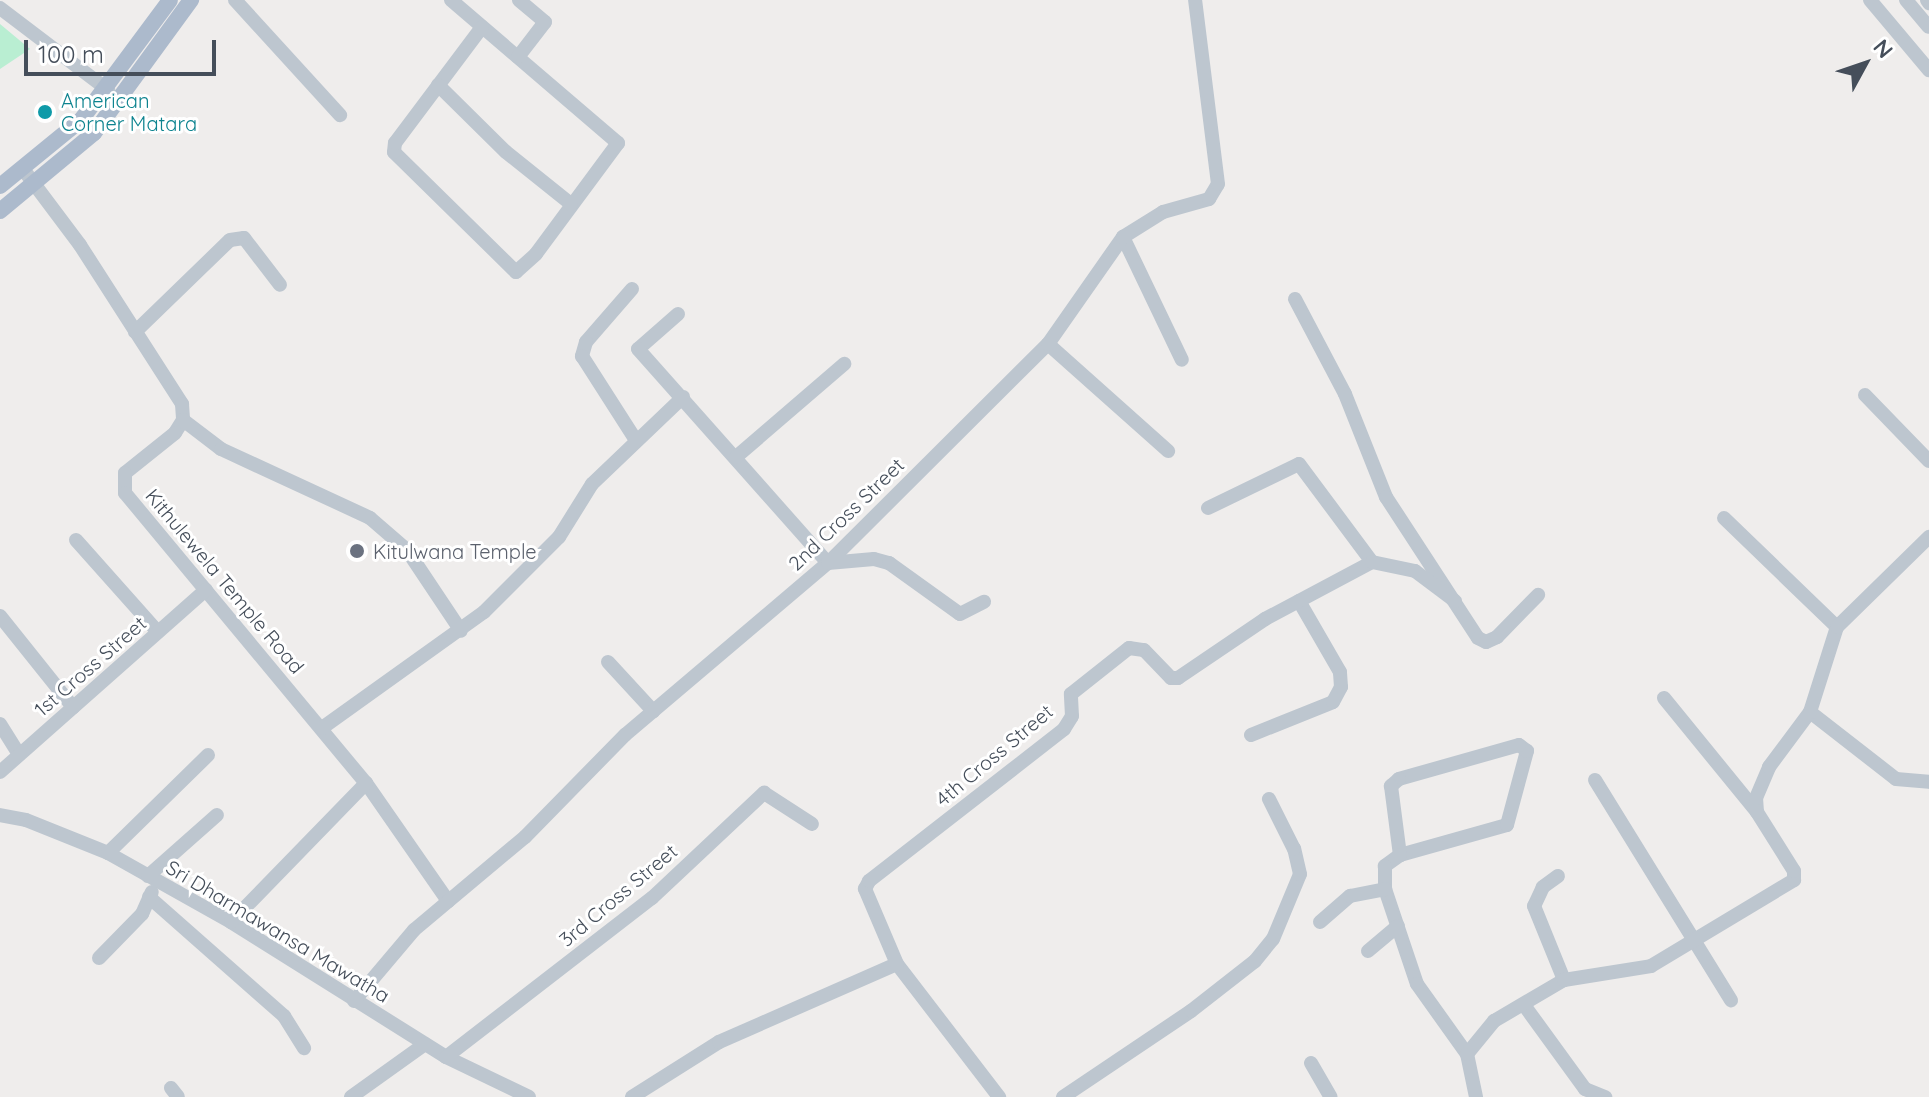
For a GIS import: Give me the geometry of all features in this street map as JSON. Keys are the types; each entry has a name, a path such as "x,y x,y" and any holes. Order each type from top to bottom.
{"main road":[{"path":"0,186 81,120 108,90 170,0"},
{"path":"0,211 94,133 191,0"}],"street":[{"path":"235,0 340,115"},
{"path":"451,0 618,143 516,272 394,152 438,85 482,27"},
{"path":"518,57 545,22 519,0"},
{"name":"2nd Cross Street","path":"354,1001 414,930 525,837 653,711 828,563 1048,344 1123,237 1143,221 1209,199 1216,191 1195,0"},
{"path":"1870,0 1929,70"},
{"path":"1906,0 1929,27"},
{"path":"0,8 108,90"},
{"path":"438,85 506,152 571,204"},
{"path":"23,169 182,404 183,420 221,449 370,518 407,550 461,631"},
{"path":"1123,237 1182,360"},
{"path":"135,332 230,240 244,238 280,285"},
{"path":"632,289 586,342 582,356 635,439"},
{"path":"1295,299 1345,394 1386,497 1486,642 1497,637 1538,595"},
{"path":"678,314 638,349 828,563 874,559 889,563 960,614 984,602"},
{"path":"1048,344 1168,451"},
{"path":"736,457 844,364"},
{"path":"1865,395 1929,461"},
{"path":"322,728 461,631 559,537 592,484 635,439 683,397"},
{"name":"Kithulewela Temple Road","path":"183,420 175,433 125,473 122,482 125,493 366,783 448,901"},
{"path":"1208,508 1299,464 1372,562 1415,571 1455,601"},
{"path":"1724,518 1837,627"},
{"path":"1757,812 1756,798 1769,767 1810,712 1837,627 1929,537"},
{"path":"76,540 158,632"},
{"name":"4th Cross Street","path":"897,964 865,889 869,881 1064,729 1072,716 1071,694 1135,646 1171,678 1178,678 1299,601 1372,562"},
{"name":"1st Cross Street","path":"0,772 206,590"},
{"path":"1251,735 1333,702 1341,687 1340,672 1299,601"},
{"path":"0,616 73,707"},
{"path":"608,662 653,711"},
{"path":"1467,1054 1494,1021 1564,980 1651,966 1794,880 1794,871 1757,812 1664,698"},
{"path":"1810,712 1896,779 1929,782"},
{"path":"0,724 19,755"},
{"path":"1400,855 1390,798 1391,786 1399,779 1519,745 1527,751 1507,825 1400,855 1385,866 1385,889 1417,984 1467,1054 1476,1097"},
{"path":"108,853 208,755"},
{"path":"1595,780 1691,942 1731,1000"},
{"path":"231,922 366,783"},
{"name":"3rd Cross Street","path":"446,1057 652,898 764,793 812,824"},
{"path":"1063,1097 1191,1011 1255,961 1273,939 1300,874 1294,849 1269,799"},
{"name":"Sri Dharmawansa Mawatha","path":"0,815 26,820 108,853 231,922 446,1057 529,1097"},
{"path":"99,958 142,914 153,878 217,815"},
{"path":"1558,876 1543,887 1534,906 1564,980"},
{"path":"1320,922 1350,896 1385,889"},
{"path":"149,897 284,1016 304,1048"},
{"path":"1368,951 1398,926"},
{"path":"632,1097 719,1042 897,964 999,1097"},
{"path":"1524,1005 1579,1083 1605,1097"},
{"path":"351,1097 425,1044"},
{"path":"1311,1063 1331,1097"}],"green space":[{"path":"0,24 30,49 0,69"}],"place":[{"name":"American Corner Matara","path":"45,112"},
{"name":"Kitulwana Temple","path":"357,551"}]}
